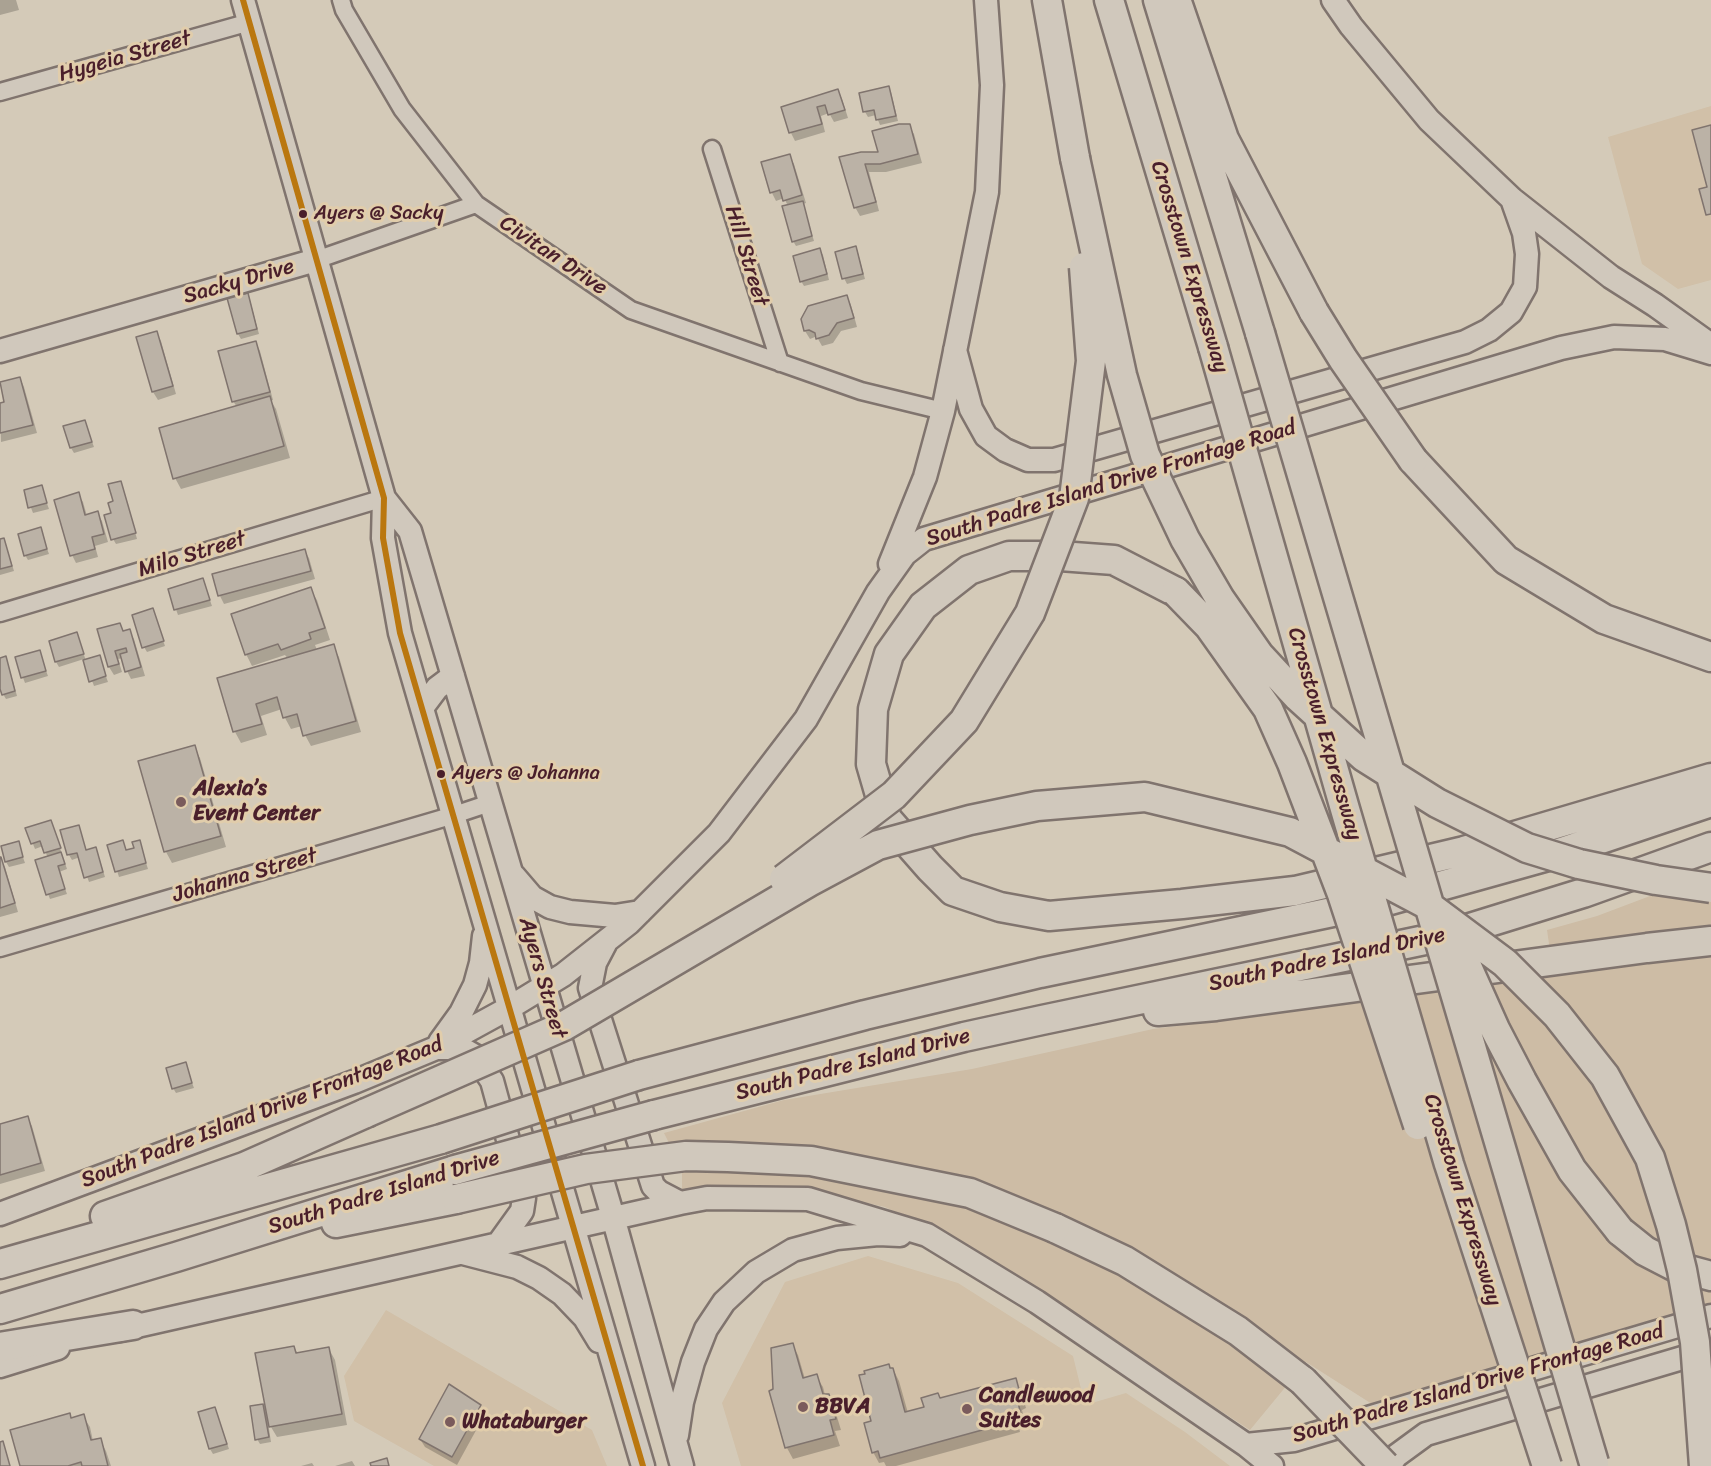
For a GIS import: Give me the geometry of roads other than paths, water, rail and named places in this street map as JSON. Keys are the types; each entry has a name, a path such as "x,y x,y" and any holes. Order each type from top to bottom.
{"highway":[{"name":"Crosstown Expressway","path":"1109,0 1213,347 1341,798 1449,1164 1547,1466"},
{"path":"1158,0 1260,333 1595,1465"},
{"path":"1177,0 1224,138 1314,312 1343,359 1413,460 1506,560 1604,619 1711,657"},
{"path":"1049,13 1075,158 1122,375 1145,455 1185,539 1220,599 1259,655 1298,697 1364,757 1437,803 1527,848 1590,866 1656,880 1711,888"},
{"path":"668,964 812,859 894,795 964,721 1030,613 1074,498 1091,361 1075,158"},
{"path":"1530,1466 1342,894 1292,763 1268,709 1209,626 1176,592 1114,560 1060,556 1009,556 969,570 922,606 888,654 873,709 871,764 887,819 953,891 1000,907 1049,916 1295,891 1464,851 1711,778"},
{"path":"64,1245 108,1214 244,1167 564,1026 809,882 878,845 970,820 1037,806 1145,797 1290,832 1426,904 1505,963 1557,1015 1605,1076 1650,1158 1671,1225 1695,1342 1704,1466"},
{"name":"South Padre Island Drive","path":"0,1264 441,1139 639,1076 865,1016 1040,973 1390,900 1562,852 1711,802"},
{"path":"1410,837 1495,1029 1572,1170 1620,1231 1645,1251 1674,1266 1711,1276"},
{"name":"South Padre Island Drive","path":"0,1309 176,1257 454,1170 654,1115 952,1040 1444,936 1583,893 1711,847"},
{"path":"1042,1020 1216,1006 1711,941"},
{"path":"176,1257 456,1199 586,1169 686,1156 811,1161 970,1193 1055,1228 1125,1261 1239,1331 1303,1381 1387,1466"},
{"path":"0,1347 133,1325"}],"main road":[{"name":"Ayers Street","path":"243,0 384,498 383,538 400,633 643,1466"},
{"path":"878,592 926,477 943,411 987,192 992,85 986,0"},
{"path":"1333,0 1351,26 1429,120 1512,199 1611,278 1655,305 1711,345"},
{"path":"956,350 970,409 986,436 1005,450 1028,460 1054,460 1465,342 1489,330 1511,312 1525,287 1527,254 1524,233 1512,199"},
{"name":"Sacky Drive","path":"0,351 316,260"},
{"name":"South Padre Island Drive Frontage Road","path":"0,1214 354,1082 436,1047 545,987 640,912 719,833 806,719 878,592 904,554 924,539 1562,348 1614,337 1665,339 1711,353"},
{"name":"Ayers Street","path":"384,498 410,531 613,1217 682,1466"},
{"path":"422,708 437,688 453,676"},
{"path":"510,870 532,897 550,907 570,912 615,916 640,912"},
{"path":"436,1047 460,1013 475,985 481,963 485,927"},
{"path":"607,940 595,963 590,988 653,1186 659,1192 680,1203"},
{"path":"436,1047 461,1048 476,1056 492,1081 524,1198 522,1211 499,1243"},
{"path":"0,1366 133,1325 680,1203 707,1198 808,1199 927,1235 1037,1302 1246,1445 1272,1466"},
{"path":"676,1442 682,1402 693,1362 706,1329 724,1302 756,1272 793,1250 837,1238 878,1234 927,1235"},
{"path":"462,1253 517,1267 562,1294 585,1318 613,1364"},
{"name":"South Padre Island Drive Frontage Road","path":"1246,1445 1294,1440 1711,1316"},
{"path":"1387,1466 1396,1456 1426,1434 1689,1356 1711,1356"}],"street":[{"name":"Civitan Drive","path":"340,0 402,109 476,204 631,309 861,391 943,411"},
{"name":"Hygeia Street","path":"0,92 250,22"},
{"name":"Hill Street","path":"712,149 780,363"},
{"name":"Sacky Drive","path":"316,260 476,204"},
{"name":"Milo Street","path":"0,613 384,498"},
{"name":"Johanna Street","path":"0,948 490,803"}],"place":[{"name":"Ayers @ Sacky","path":"303,214"},
{"name":"Ayers @ Johanna","path":"441,774"},
{"name":"Alexia’s Event Center","path":"181,802"},
{"name":"BBVA","path":"803,1407"},
{"name":"Candlewood Suites","path":"967,1409"},
{"name":"Whataburger","path":"450,1422"}]}
